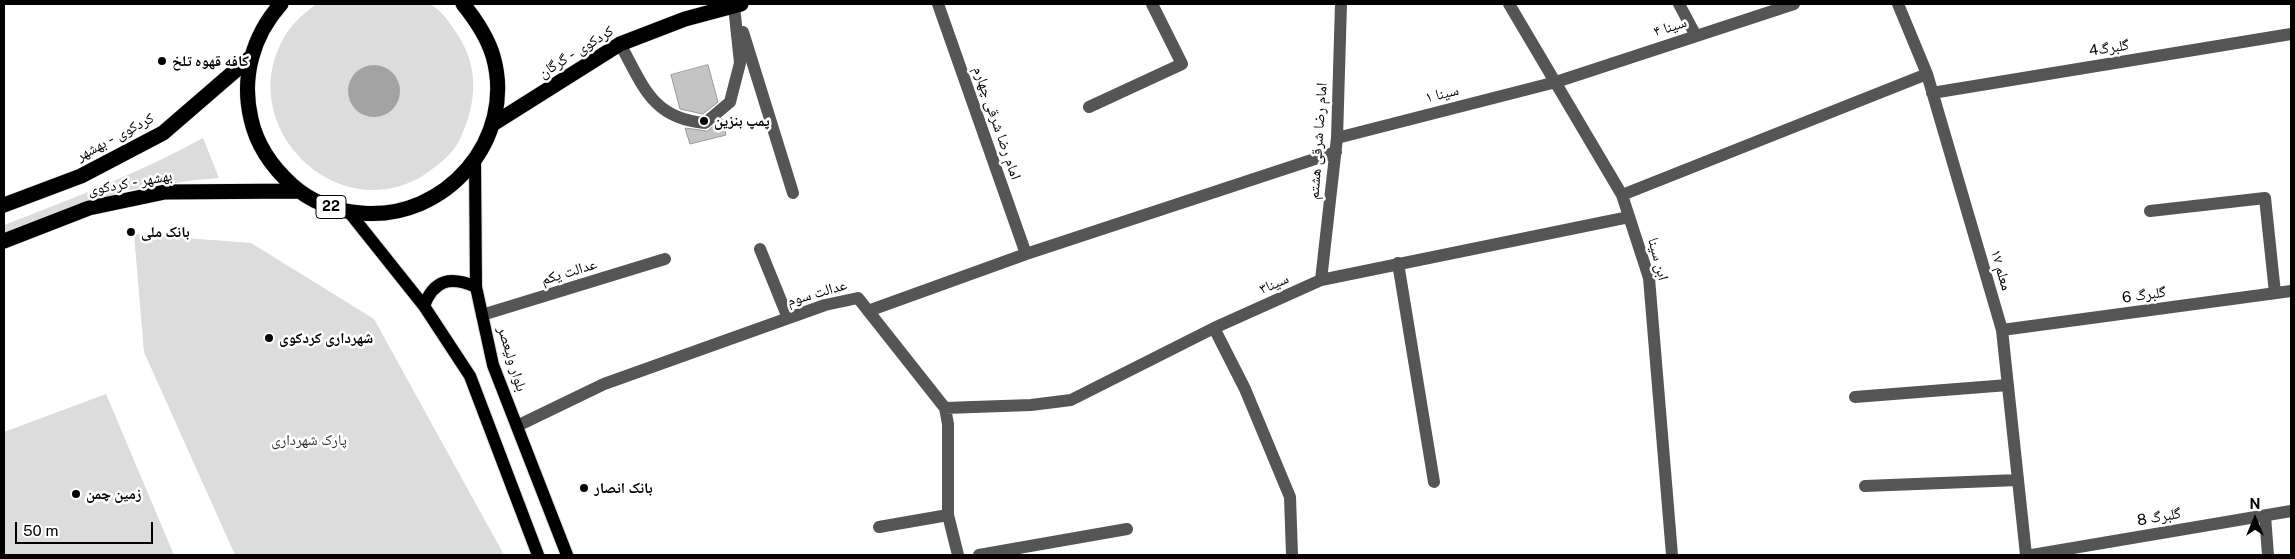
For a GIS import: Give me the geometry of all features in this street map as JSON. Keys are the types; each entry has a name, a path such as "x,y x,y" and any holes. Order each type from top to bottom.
{"highway":[{"name":"22","path":"275,7 259,35 251,57 247,82 248,107 254,131 264,154 280,174 298,191 314,200 349,212 380,214 396,212 419,205 459,180 474,162 493,124 497,102 497,79 493,57 486,37 475,18 463,4"},
{"name":"کردکوی - گرگان","path":"493,124 620,44 685,19 737,5"},
{"name":"کردکوی - بهشهر","path":"4,205 81,176 163,133 251,57"},
{"name":"بهشهر - کردکوی","path":"4,242 89,208 165,192 298,191"}],"main road":[{"name":"بلوار ولیعصر","path":"474,162 476,287 493,365 567,555"},
{"path":"349,212 424,306 470,376 538,555"},
{"path":"424,306 434,288 444,282 455,280 476,287"}],"street":[{"name":"امام رضا شرقی چهارم","path":"938,4 1026,254"},
{"path":"1089,107 1182,64 1152,4"},
{"name":"امام رضا شرقی هشتم","path":"1321,280 1336,152 1341,4"},
{"name":"ابن سینا","path":"1509,4 1622,195 1649,278 1672,555"},
{"path":"1679,4 1696,36"},
{"name":"سینا ۴","path":"1556,82 1794,4"},
{"name":"معلم ۱۷","path":"1898,4 1927,74 2002,330 2026,555"},
{"path":"620,44 652,100 674,117 686,122 705,123 730,102 740,63 737,5"},
{"path":"737,5 793,193"},
{"name":"گلبرگ4","path":"1932,93 2291,34"},
{"path":"1622,195 1927,74"},
{"name":"سینا ۱","path":"1337,138 1556,82"},
{"path":"868,311 1026,254 1336,152"},
{"path":"2150,211 2265,198 2275,293"},
{"name":"سینا۳","path":"945,408 1031,405 1072,400 1214,328 1321,280 1629,216"},
{"path":"760,248 788,318"},
{"name":"عدالت یکم","path":"482,315 665,259"},
{"path":"1398,264 1434,482"},
{"name":"گلبرگ 6","path":"2002,330 2291,291"},
{"name":"عدالت سوم","path":"517,426 604,384 825,305 858,298 945,408"},
{"path":"1214,328 1245,389 1290,498 1292,555"},
{"path":"1855,397 2008,385"},
{"path":"945,408 948,424 948,514 958,555"},
{"path":"1865,486 2018,480"},
{"name":"گلبرگ 8","path":"2032,555 2291,511"},
{"path":"879,527 948,514"},
{"path":"2265,516 2268,555"},
{"path":"978,555 1127,529"}],"green space":[{"path":"426,3 443,14 462,42 472,69 473,98 470,112 456,146 444,160 424,175 392,188 360,189 330,180 304,162 285,137 273,108 271,76 284,37 296,21 316,4"},
{"path":"203,138 219,178 123,191 4,236 4,225 130,174"},
{"name":"پارک شهرداری","path":"134,234 251,243 374,319 503,553 497,555 235,555 144,352"},
{"name":"زمین چمن","path":"106,394 174,555 4,555 4,432"}],"shaded area":[{"path":"369,65 379,65 388,69 396,77 400,91 396,105 388,113 379,117 369,117 360,113 352,105 348,96 348,86 352,77 360,69"}],"building":[{"path":"708,65 718,102 703,114 680,109 671,75"},
{"path":"722,119 726,135 690,144 685,128 707,131"}],"place":[{"name":"کافه قهوه تلخ","path":"162,61"},
{"name":"پمپ بنزین","path":"704,121"},
{"name":"بانک ملی","path":"131,232"},
{"name":"شهرداری کردکوی","path":"269,338"},
{"name":"بانک انصار","path":"584,488"},
{"name":"زمین چمن","path":"76,494"}]}
